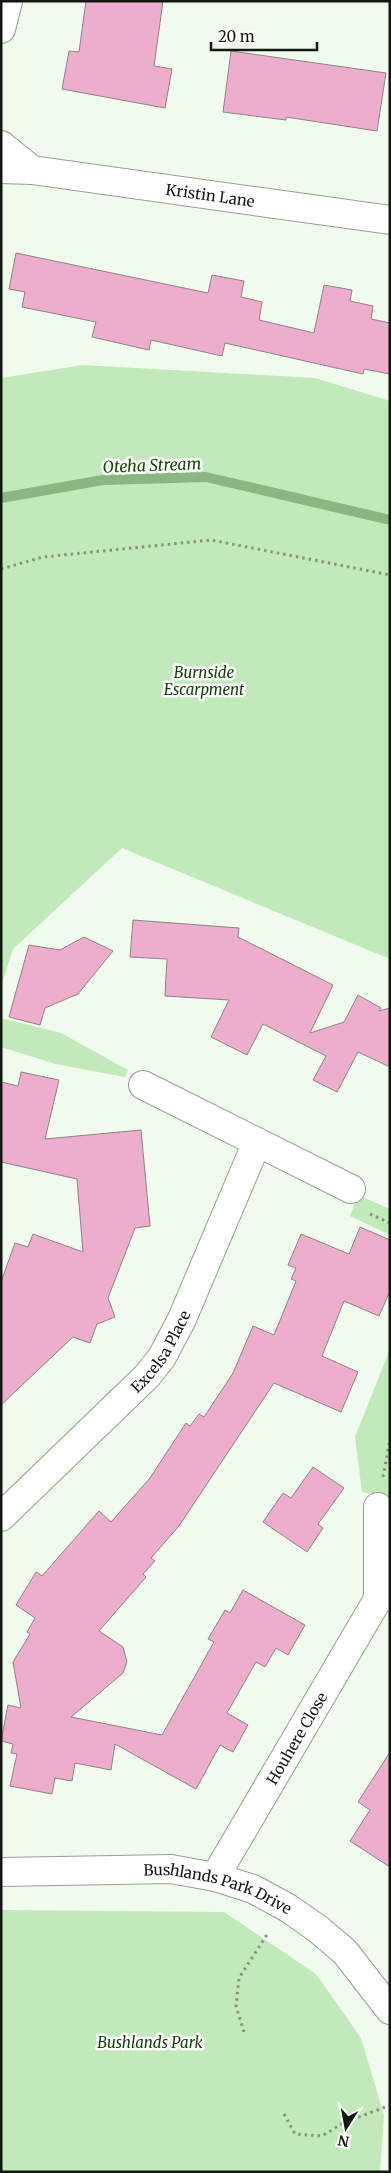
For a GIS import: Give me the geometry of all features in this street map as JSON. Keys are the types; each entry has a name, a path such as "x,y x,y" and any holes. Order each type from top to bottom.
{"street":[{"path":"1,29 8,1"},
{"path":"1,145 32,170"},
{"name":"Kristin Lane","path":"1,168 32,170 390,220"},
{"path":"143,1085 351,1189"},
{"name":"Excelsa Place","path":"1,1517 147,1376 162,1357 182,1319 257,1142"},
{"name":"Houhere Close","path":"214,1877 384,1597 378,1507"},
{"name":"Bushlands Park Drive","path":"1,1872 171,1869 214,1877 253,1889 288,1908 318,1929 345,1952 390,2010"}],"path":[{"path":"1,569 43,557 211,540 390,575"},
{"path":"244,2032 236,2006 239,1978 271,1930"},
{"path":"284,2114 295,2134 322,2136 343,2123 388,2106"}],"green space":[{"name":"Burnside Escarpment","path":"83,365 315,378 390,401 390,959 122,848 13,949 1,987 1,378"},
{"path":"1,1018 61,1033 128,1070 125,1077 56,1064 1,1047"},
{"path":"358,1195 390,1209 390,1235 350,1216"},
{"path":"390,1349 390,1497 362,1492 355,1437"},
{"name":"Bushlands Park","path":"1,1910 224,1912 316,1974 361,2038 384,2115 380,2172 1,2172"}],"building":[{"path":"86,1 163,1 154,66 172,69 165,108 62,89 69,51 79,52"},
{"path":"231,51 386,73 377,131 286,117 286,120 223,112"},
{"path":"16,253 208,293 212,275 244,281 241,297 262,302 259,320 314,333 324,285 352,290 350,301 373,306 371,319 390,323 390,374 364,369 363,374 225,343 222,356 151,340 149,350 92,337 96,322 22,307 25,292 9,289"},
{"path":"133,920 239,928 238,937 333,985 310,1033 344,1022 358,995 381,1008 379,1011 390,1008 390,1067 358,1052 337,1092 313,1080 326,1056 263,1024 247,1055 211,1037 229,1000 165,996 167,959 130,957"},
{"path":"84,937 113,951 78,994 45,1008 40,1025 9,1017 29,945 60,950"},
{"path":"21,1072 59,1080 45,1139 141,1130 150,1226 135,1228 108,1298 115,1317 97,1324 90,1343 73,1337 1,1405 1,1282 15,1243 28,1247 33,1234 83,1252 77,1179 1,1162 1,1082 18,1086"},
{"path":"360,1227 390,1240 390,1291 379,1316 344,1301 322,1356 358,1372 341,1412 274,1383 179,1526 151,1558 155,1561 143,1574 146,1577 99,1631 123,1647 127,1662 123,1673 71,1717 162,1735 214,1642 208,1639 225,1610 230,1613 243,1590 305,1625 288,1655 276,1648 265,1667 256,1662 227,1713 248,1725 233,1752 220,1745 196,1789 115,1744 111,1770 75,1763 72,1781 55,1778 52,1794 10,1786 17,1754 11,1753 13,1744 1,1741 8,1705 21,1708 13,1662 30,1634 27,1632 35,1618 16,1605 36,1572 42,1576 99,1511 111,1522 150,1478 186,1423 190,1426 199,1414 204,1417 233,1373 253,1326 274,1335 296,1281 291,1279 296,1268 288,1265 301,1234 349,1254"},
{"path":"313,1467 344,1488 318,1524 323,1528 307,1552 263,1522 283,1493 291,1498"},
{"path":"390,1752 390,1867 350,1841 370,1810 358,1802"}],"waterway":[{"name":"Oteha Stream","path":"1,498 103,480 206,477 390,520"}]}
